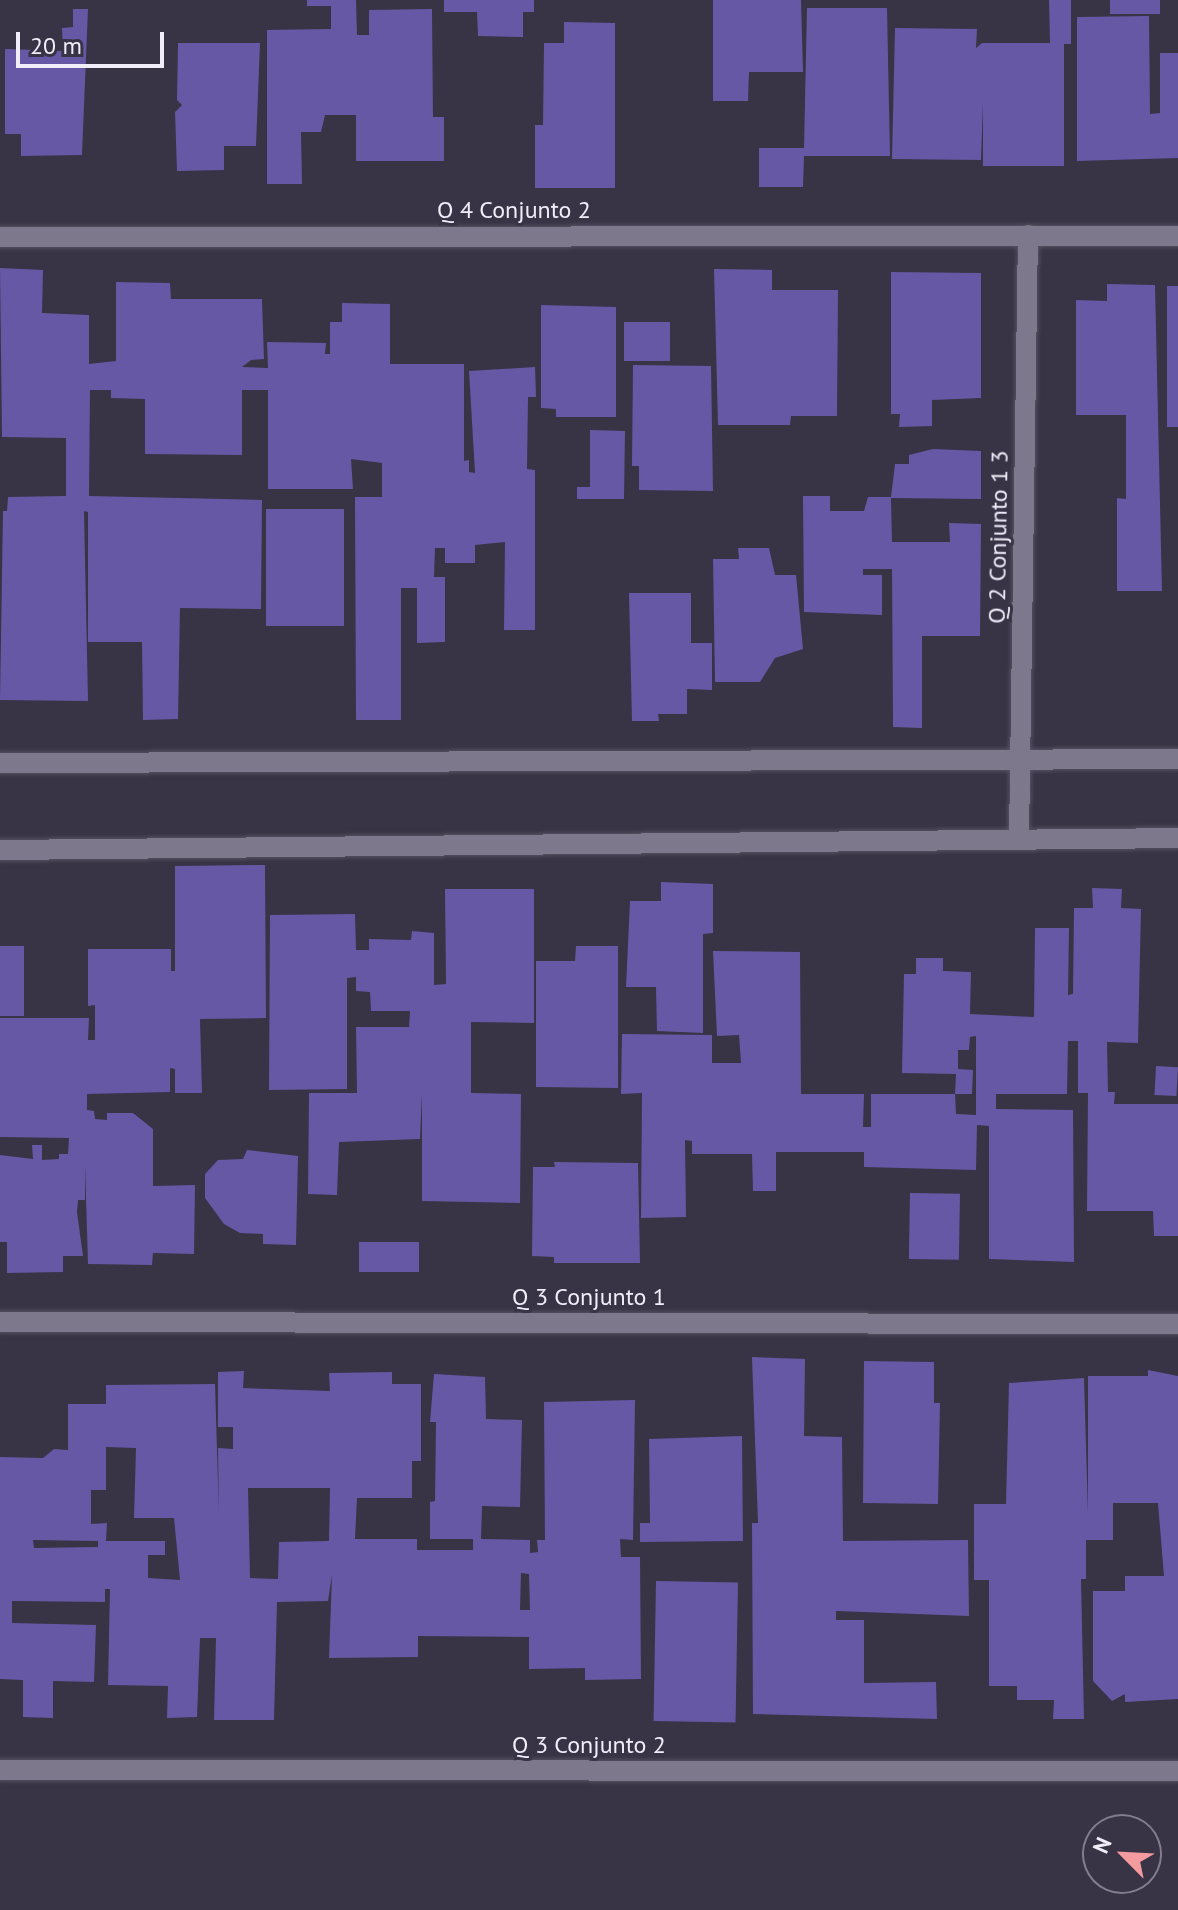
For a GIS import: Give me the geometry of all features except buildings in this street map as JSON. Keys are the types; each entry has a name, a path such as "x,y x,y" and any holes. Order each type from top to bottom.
{"street":[{"name":"Q 2 Conjunto 1 3","path":"1019,839 1028,235"},
{"name":"Q 4 Conjunto 2","path":"0,237 1178,236"},
{"path":"0,763 1178,759"},
{"path":"0,850 1178,838"},
{"name":"Q 3 Conjunto 1","path":"0,1322 1178,1324"},
{"name":"Q 3 Conjunto 2","path":"0,1770 1178,1771"}]}
